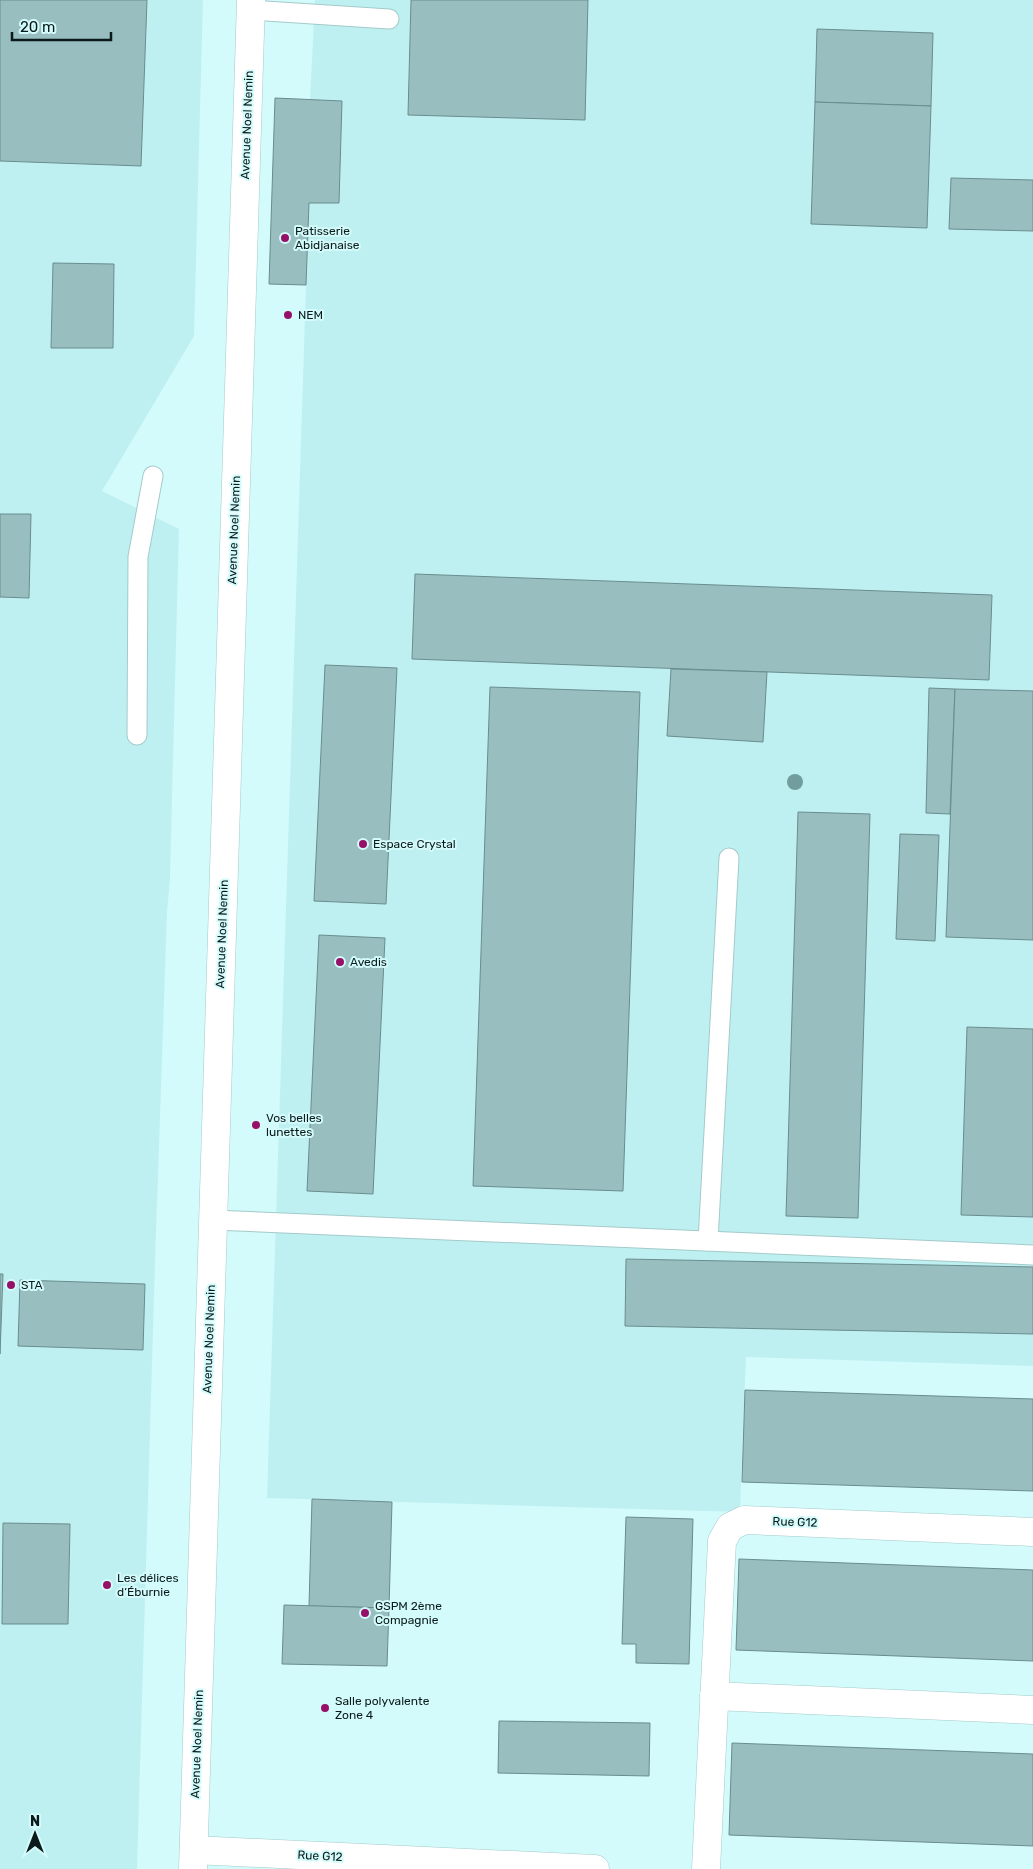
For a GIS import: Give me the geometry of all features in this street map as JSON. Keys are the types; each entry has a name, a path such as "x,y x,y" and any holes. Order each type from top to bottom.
{"street":[{"name":"Avenue Noel Nemin","path":"193,1859 250,5"},
{"name":"Rue G12","path":"706,1869 722,1541 730,1526 744,1520 1033,1532"},
{"path":"714,1696 1033,1710"},
{"name":"Rue G12","path":"193,1859 595,1869"}],"lane":[{"path":"250,5 389,19"},
{"path":"137,735 138,557 152,476"},
{"path":"708,1242 729,858"},
{"path":"213,1220 1033,1255"}],"shaded area":[{"path":"0,0 203,0 194,336 102,491 179,529 170,878 167,913 155,1263 137,1869 0,1869"},
{"path":"315,0 1033,0 1033,1366 746,1357 740,1512 267,1498 306,285 269,284 275,98 310,99"}],"building":[{"path":"0,0 147,0 141,166 0,161"},
{"path":"411,0 588,0 585,120 408,115"},
{"path":"817,29 933,33 931,106 815,102"},
{"path":"275,98 342,101 339,203 309,203 306,285 269,284"},
{"path":"815,102 931,106 927,228 811,224"},
{"path":"951,178 1033,180 1033,231 949,229"},
{"path":"53,263 114,264 113,348 51,348"},
{"path":"0,514 31,514 29,598 0,597"},
{"path":"415,574 992,595 989,680 412,659"},
{"path":"325,665 397,668 386,904 314,901"},
{"path":"671,669 767,672 763,742 667,736"},
{"path":"490,687 640,692 623,1191 473,1186"},
{"path":"929,688 955,689 950,814 926,813"},
{"path":"955,689 1033,691 1033,940 946,937"},
{"path":"798,812 870,814 858,1218 786,1216"},
{"path":"900,834 939,835 935,941 896,939"},
{"path":"319,935 385,938 373,1194 307,1191"},
{"path":"967,1027 1033,1029 1033,1217 961,1215"},
{"path":"626,1259 1033,1267 1033,1334 625,1326"},
{"path":"0,1274 3,1274 0,1354"},
{"path":"20,1280 145,1284 143,1350 18,1346"},
{"path":"745,1390 1033,1399 1033,1491 742,1482"},
{"path":"312,1499 392,1502 389,1608 309,1606"},
{"path":"626,1517 693,1519 689,1664 636,1663 636,1644 622,1644"},
{"path":"3,1523 70,1524 68,1624 2,1624"},
{"path":"739,1559 1033,1570 1033,1661 736,1650"},
{"path":"284,1605 389,1608 387,1666 282,1664"},
{"path":"499,1721 650,1723 649,1776 498,1773"},
{"path":"732,1743 1033,1754 1033,1846 729,1835"}],"place":[{"name":"Patisserie Abidjanaise","path":"285,238"},
{"name":"NEM","path":"288,315"},
{"name":"Espace Crystal","path":"363,844"},
{"name":"Avedis","path":"340,962"},
{"name":"Vos belles lunettes","path":"256,1125"},
{"name":"STA","path":"11,1285"},
{"name":"Les délices d’Éburnie","path":"107,1585"},
{"name":"GSPM 2ème Compagnie","path":"365,1613"},
{"name":"Salle polyvalente Zone 4","path":"325,1708"}]}
